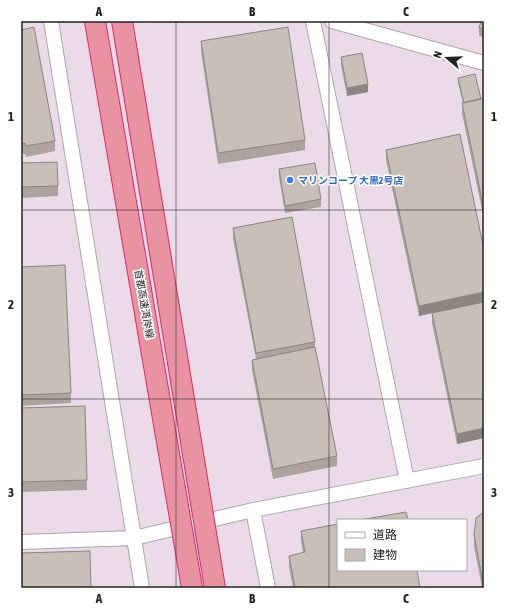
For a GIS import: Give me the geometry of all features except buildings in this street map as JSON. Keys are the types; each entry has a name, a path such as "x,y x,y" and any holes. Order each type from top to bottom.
{"highway":[{"name":"首都高速湾岸線","path":"95,21 192,588"},
{"path":"122,21 216,588"}],"street":[{"path":"51,21 142,588"},
{"path":"313,21 407,481"},
{"path":"332,21 484,63"},
{"path":"21,542 134,538 253,510 484,466"},
{"path":"253,510 268,588"}],"shaded area":[{"path":"21,21 484,21 484,588 21,588"}],"place":[{"name":"マリンコープ 大黒2号店","path":"290,180"}]}
